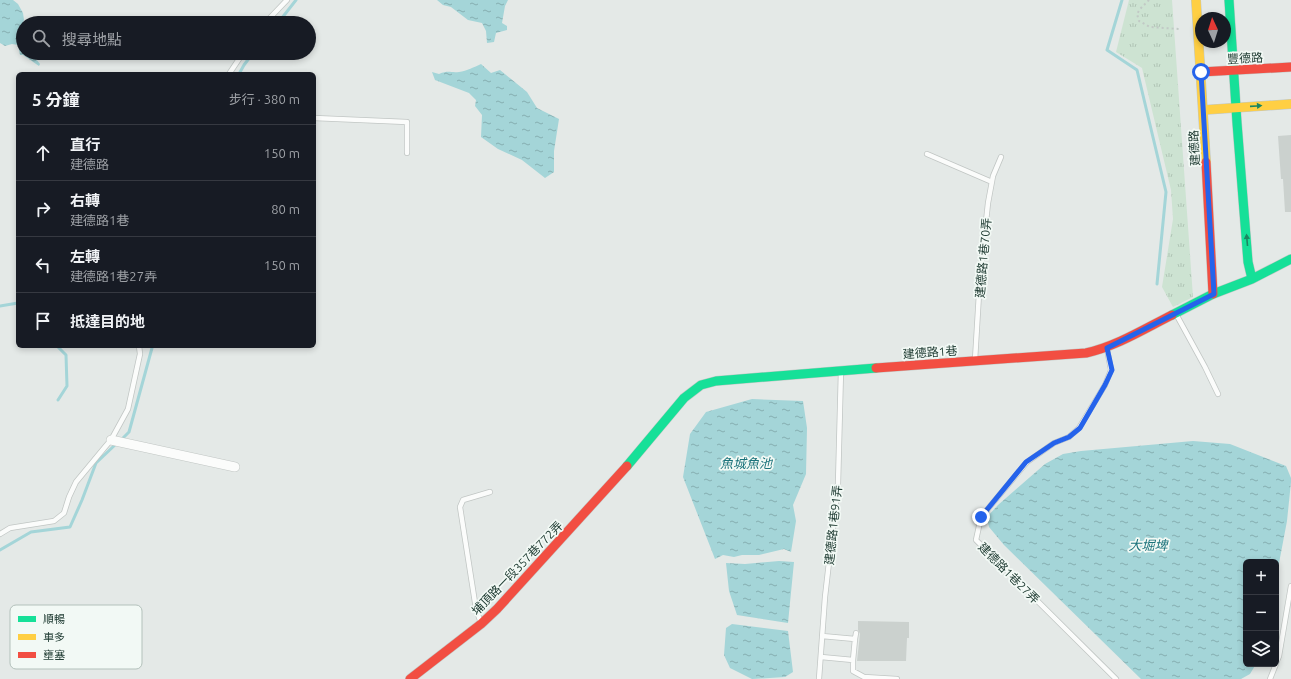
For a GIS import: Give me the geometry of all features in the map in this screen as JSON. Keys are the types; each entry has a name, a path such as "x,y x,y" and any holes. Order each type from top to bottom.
{"street":[{"name":"建德路","path":"1196,0 1214,294"},
{"path":"1229,0 1248,262 1252,279"},
{"name":"豐德路","path":"1201,72 1291,67"},
{"path":"1203,110 1291,104"},
{"name":"建德路1巷","path":"630,464 684,398 701,385 716,381 841,370 1086,353 1107,348 1214,294 1252,279 1291,259"},
{"path":"111,440 235,468"},
{"name":"埔頂路一段357巷772弄","path":"410,679 481,624 497,609 630,464"}],"lane":[{"path":"272,16 287,0"},
{"path":"230,72 238,60"},
{"path":"316,118 407,122 408,153"},
{"path":"927,154 992,182"},
{"name":"建德路1巷70弄","path":"975,361 980,277 992,176 1001,157"},
{"path":"1175,313 1218,394"},
{"path":"0,534 10,528 54,521 64,513 76,482 111,440 128,409 140,354 139,348"},
{"name":"建德路1巷27弄","path":"1107,348 1112,370 1080,428 1069,437 1054,443 1026,462 981,517 976,540 1116,679"},
{"name":"建德路1巷91弄","path":"818,679 838,484 841,370"},
{"path":"481,624 476,609 460,507 463,500 490,492"},
{"path":"1279,656 1291,586"},
{"path":"856,633 853,671 864,678 897,679"},
{"path":"822,636 855,639"},
{"path":"821,657 853,660"},
{"path":"1270,679 1275,667"}],"path":[{"path":"1149,0 1137,14 1139,21 1150,27 1179,29"}],"green space":[{"path":"1129,0 1172,0 1193,297 1173,307 1162,287 1173,219 1171,190 1142,68 1116,52"}],"water":[{"path":"0,0 13,0 18,4 23,16 16,16 16,45 5,46 0,43"},
{"path":"437,0 508,0 505,6 502,23 507,26 507,30 496,33 494,42 487,43 486,31 482,23 468,20 451,7 443,5"},
{"path":"30,60 37,60 40,64 39,66"},
{"path":"481,64 491,73 500,70 527,92 537,108 559,119 554,151 554,172 545,178 522,160 498,149 481,137 482,115 475,106 476,100 469,93 435,80 432,72 439,74 459,72"},
{"name":"魚城魚池","path":"752,399 803,401 807,428 806,474 793,505 796,521 791,552 784,549 759,555 742,555 734,557 723,555 715,559 683,477 690,434 706,412"},
{"name":"大堀埤","path":"1193,441 1230,444 1286,466 1291,482 1287,521 1279,563 1279,559 1243,559 1243,667 1254,667 1250,674 1241,679 1141,679 1004,545 989,527 987,517 998,505 1045,464 1063,454"},
{"path":"779,561 794,562 788,623 737,615 729,591 726,563 745,564"},
{"path":"732,624 788,631 793,672 785,677 752,679 730,668 724,655 726,628"}],"building":[{"path":"1291,135 1291,212 1285,212 1278,136"},
{"path":"858,621 909,622 909,638 907,638 906,661 857,661 860,634 858,630"}],"waterway":[{"path":"283,16 296,0"},
{"path":"1122,0 1107,50 1137,70 1166,192 1157,284"},
{"path":"240,72 248,60"},
{"path":"0,306 16,303"},
{"path":"58,400 67,386 66,355 59,348"},
{"path":"121,440 129,432 152,348"},
{"path":"0,550 31,532 70,527 96,463 116,444"}],"traffic: fast":[{"path":"1229,0 1248,262 1252,279"},
{"path":"1172,315 1213,294 1252,279 1291,259"},
{"path":"627,466 684,398 701,385 716,381 876,368"}],"traffic: slow":[{"path":"1196,0 1206,162"},
{"path":"1203,110 1291,104"}],"traffic: jam":[{"path":"1201,72 1291,67"},
{"path":"1206,162 1213,294"},
{"path":"876,368 1086,353 1119,342 1172,315"},
{"path":"410,679 481,624 497,609 627,466"}],"route":[{"path":"981,517 1026,462 1054,443 1069,437 1080,428 1112,370 1107,348 1214,294 1201,72"}]}
